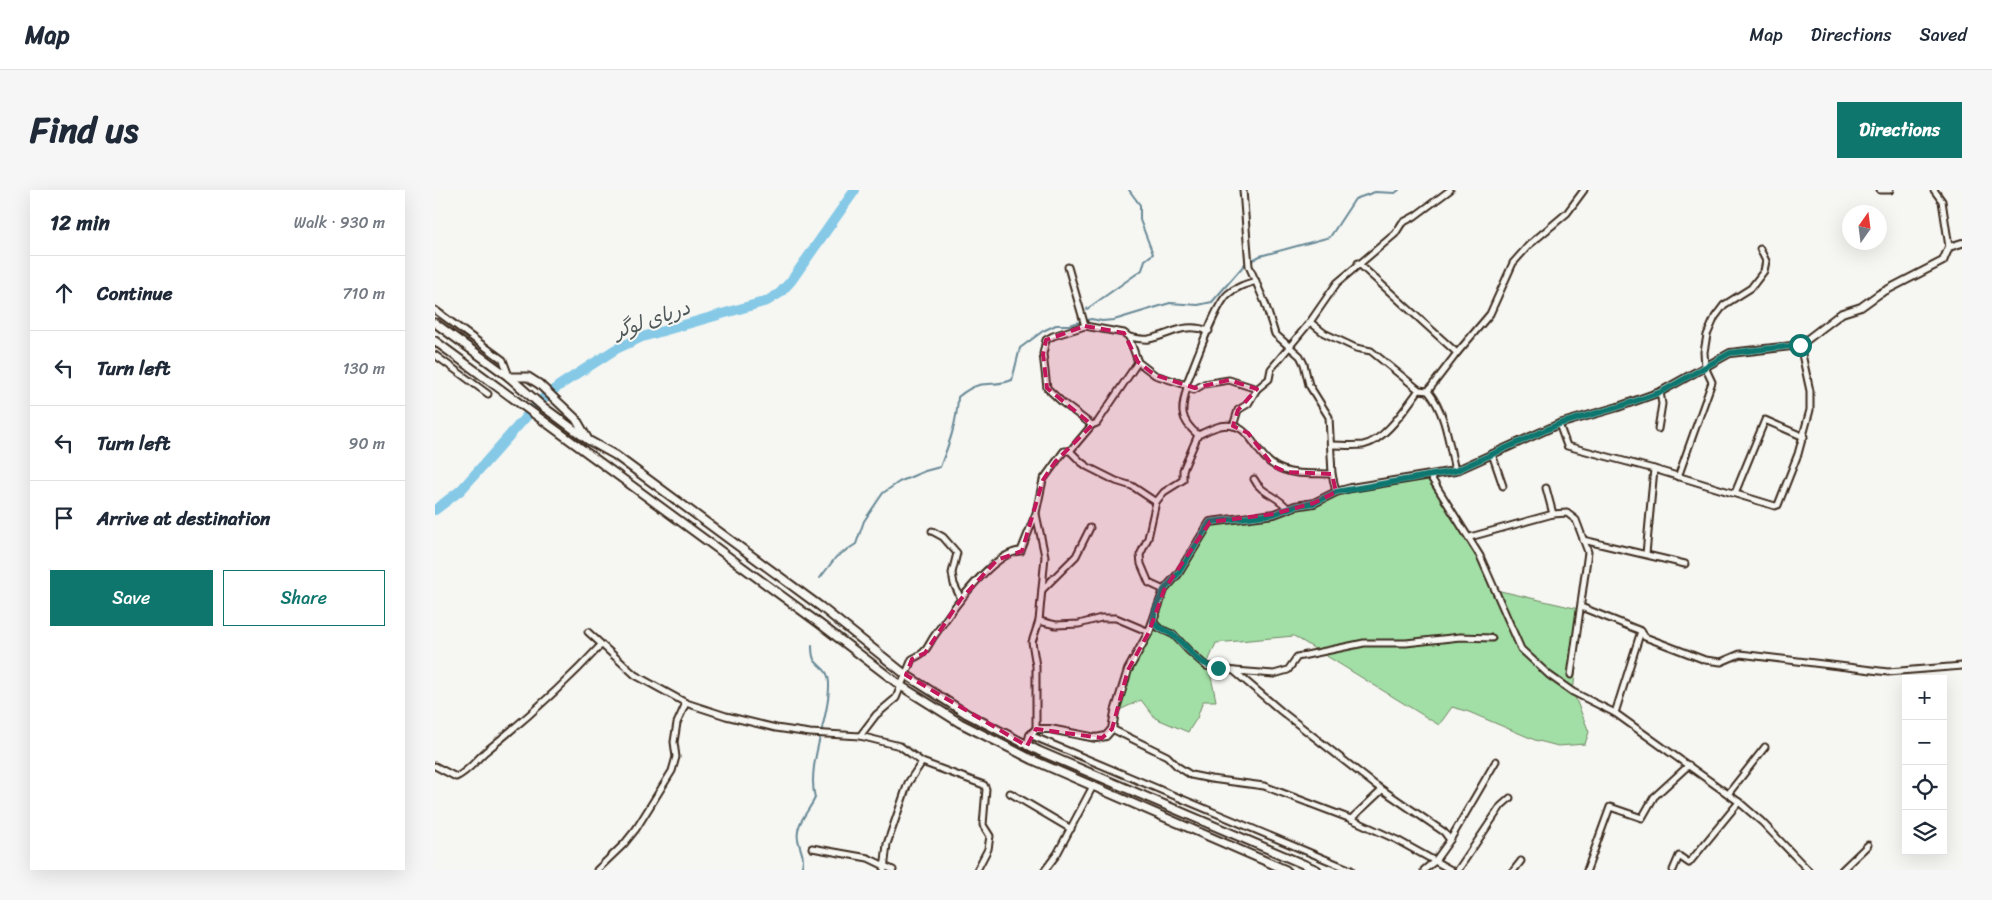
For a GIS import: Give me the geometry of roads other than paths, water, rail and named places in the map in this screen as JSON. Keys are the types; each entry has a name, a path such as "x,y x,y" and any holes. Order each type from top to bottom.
{"main road":[{"path":"435,322 509,377 542,406 588,440 615,456 813,601 906,675 967,714 1027,746 1317,870"},
{"path":"435,341 820,624 901,686 960,723 1033,760 1286,870"},
{"path":"509,377 528,377 539,384 577,419 588,440"}],"street":[{"path":"1243,190 1249,266 1275,334 1300,356 1309,385 1329,417 1332,474 1336,492"},
{"path":"1233,426 1238,410 1248,404 1257,389 1269,379 1271,369 1310,322 1337,283 1358,263 1395,234 1402,223 1415,216 1450,190"},
{"path":"1428,391 1490,314 1513,263 1529,245 1567,213 1583,190"},
{"path":"1880,190 1890,190"},
{"path":"1036,729 1050,729 1096,738 1106,736 1112,729 1115,712 1128,670 1149,632 1155,610 1164,590 1178,574 1210,522 1274,514 1314,503 1336,492 1455,471 1559,424 1661,392 1680,383 1730,353 1800,345 1842,313 1861,307 1879,294 1943,261 1949,247 1942,201 1934,190"},
{"path":"1949,247 1962,243"},
{"path":"1678,477 1713,382 1705,367 1704,352 1707,335 1719,310 1751,288 1764,271 1766,261 1760,249"},
{"path":"1358,263 1457,353"},
{"path":"1069,267 1084,323"},
{"path":"1198,435 1184,420 1182,409 1187,386 1218,307 1227,295 1241,286 1256,281"},
{"path":"435,310 503,360 509,377"},
{"path":"1310,322 1324,333 1355,348 1371,352 1419,390 1428,391 1437,402 1445,426 1455,471"},
{"path":"1092,425 1070,409 1047,388 1043,364 1046,340 1084,323 1124,332 1129,337 1138,362 1155,375 1194,390 1204,384 1229,380 1257,389"},
{"path":"1129,337 1147,340 1185,327 1196,326 1209,331"},
{"path":"1559,424 1567,446 1775,506 1778,505 1794,467 1804,437 1810,410 1811,391 1800,345"},
{"path":"435,355 488,394"},
{"path":"860,736 876,715 896,698 912,659 925,653 935,634 961,599 997,560 1014,551 1021,552 1036,513 1043,480 1064,452 1070,451 1092,425 1097,423 1138,362"},
{"path":"1331,445 1364,445 1378,438 1391,426 1419,390"},
{"path":"1658,429 1662,404 1661,392"},
{"path":"1735,493 1763,422 1767,421 1804,437"},
{"path":"1164,590 1149,583 1141,564 1140,555 1148,538 1156,502 1165,492 1183,480 1183,470 1198,435 1219,426 1233,426 1248,433 1255,447 1273,466 1286,472 1332,474"},
{"path":"1070,451 1088,467 1116,482 1132,486 1156,502"},
{"path":"1492,454 1503,486"},
{"path":"1646,554 1654,470"},
{"path":"1431,476 1469,538 1495,587 1521,649 1549,675 1573,692 1615,713 1739,802 1762,822 1808,870"},
{"path":"1254,479 1258,488 1282,501 1287,509"},
{"path":"1546,488 1553,514"},
{"path":"1027,746 1030,735 1036,729 1036,666 1032,642 1039,621 1045,556 1036,513"},
{"path":"1469,538 1553,514 1567,514 1576,520 1588,552 1571,674"},
{"path":"1042,590 1076,556 1090,528"},
{"path":"932,531 943,537 957,553 952,573 953,584 961,599"},
{"path":"1583,540 1685,564"},
{"path":"1581,607 1641,631 1645,637 1705,660 1721,662 1740,654 1889,672 1962,666"},
{"path":"1039,621 1056,625 1079,624 1101,618 1115,618 1149,632"},
{"path":"1153,622 1159,628 1174,636 1206,666 1233,671 1275,674 1288,670 1297,657 1364,643 1406,643 1459,637 1492,638"},
{"path":"1615,713 1641,631"},
{"path":"589,632 635,675 686,703 758,723 810,733 860,736 900,746 922,762 984,785 986,789 983,825 990,836 988,849 977,870"},
{"path":"435,766 456,777 463,774 479,757 535,711 601,645"},
{"path":"1233,671 1382,790 1444,832 1450,840"},
{"path":"597,870 624,844 636,829 672,771 676,757 674,742 677,723 686,703"},
{"path":"1112,729 1167,756 1177,766 1191,775 1264,786 1351,820 1451,870"},
{"path":"1030,735 1351,870"},
{"path":"1728,794 1765,747"},
{"path":"1424,870 1435,861 1450,840 1496,761"},
{"path":"884,868 887,844 908,783 922,762"},
{"path":"1587,870 1610,807 1642,818 1654,797 1689,765"},
{"path":"1045,870 1057,854 1093,786"},
{"path":"1351,820 1382,790"},
{"path":"1010,793 1071,829"},
{"path":"1458,870 1501,806 1510,798"},
{"path":"1673,870 1679,856 1689,863 1739,802"},
{"path":"1842,870 1868,845"},
{"path":"812,848 868,858 884,868 893,870"},
{"path":"1514,870 1521,861"}],"waterway":[{"name":"دریای لوگر","path":"435,510 461,490 541,400 560,385 616,349 642,337 767,301 780,293 791,281 855,190"},
{"path":"1087,309 1142,270 1145,260 1153,254 1140,220 1140,205 1129,190"},
{"path":"820,578 836,557 856,544 864,521 883,493 899,482 940,467 954,425 958,397 976,386 1012,380 1020,348 1043,331 1056,325 1069,325 1091,319 1102,321 1114,320 1170,303 1198,305 1212,302 1245,264 1260,256 1330,237 1355,199 1375,192 1395,193 1399,190"},
{"path":"801,870 803,857 798,833 800,823 815,798 813,785 814,771 826,711 829,683 826,673 814,659 812,646"}]}
